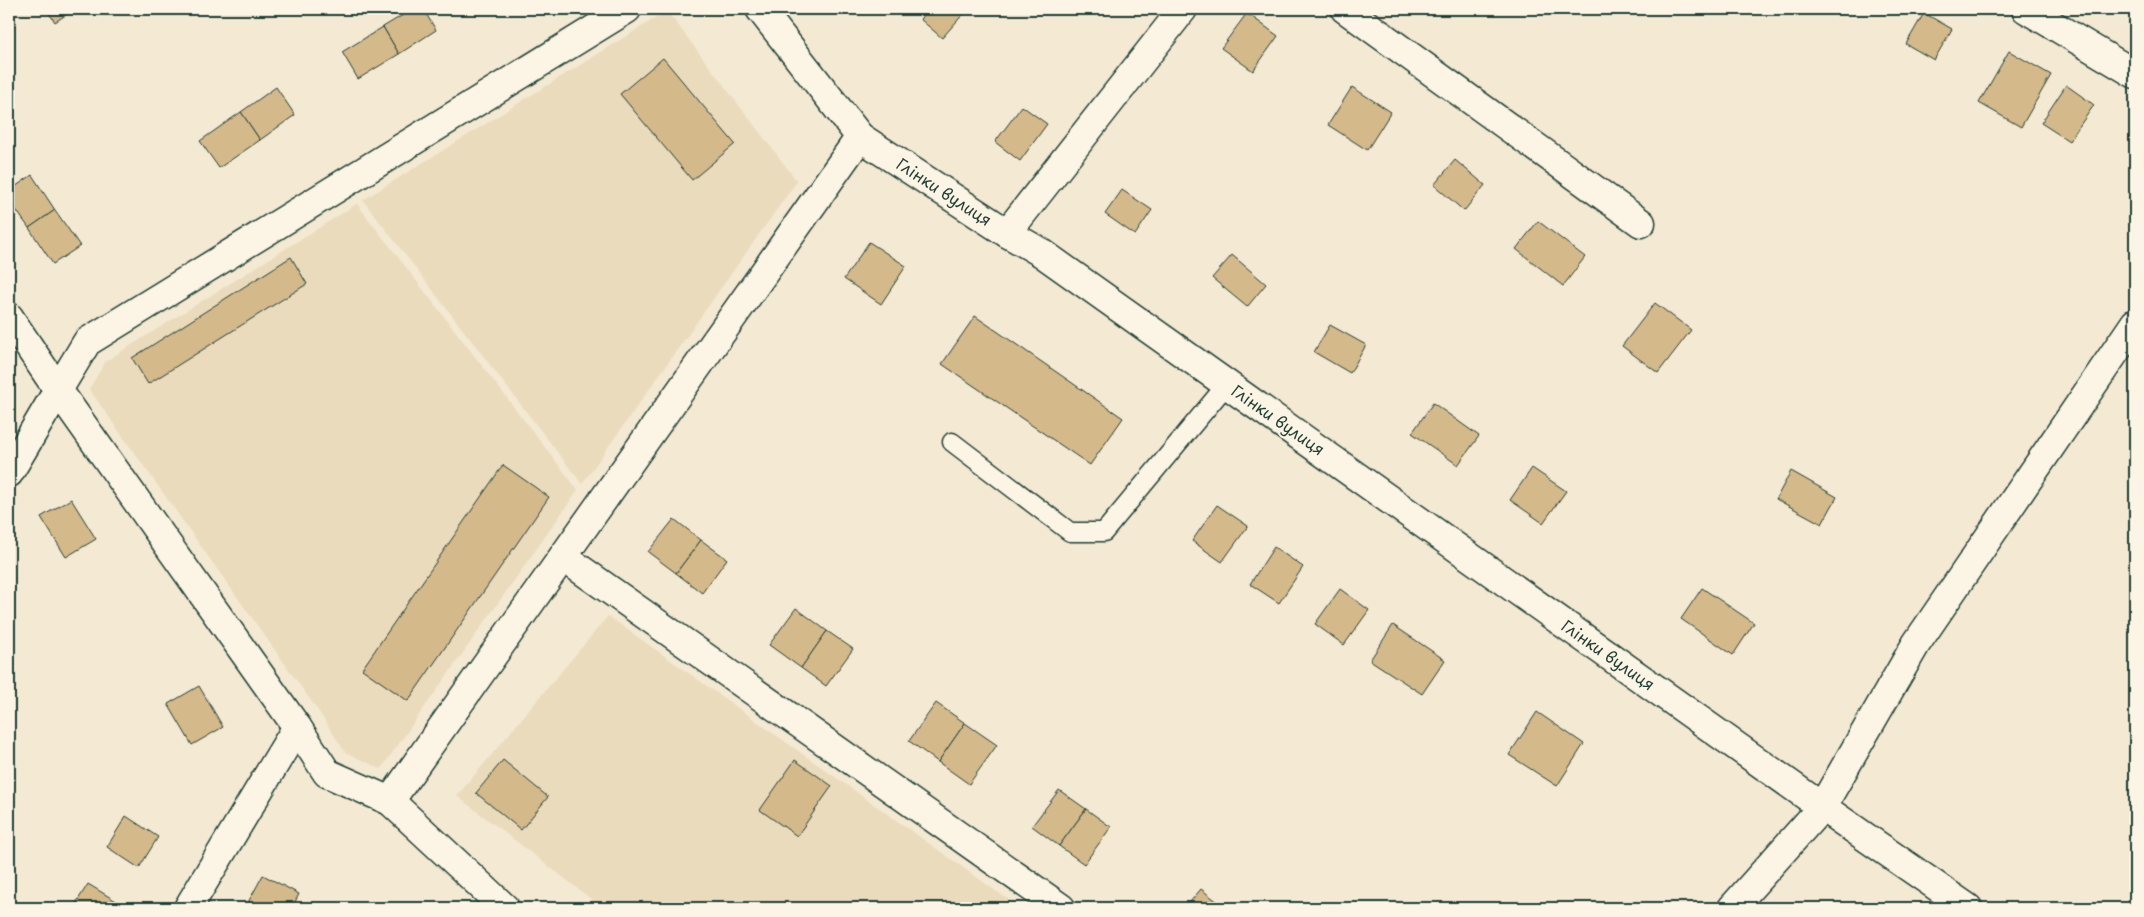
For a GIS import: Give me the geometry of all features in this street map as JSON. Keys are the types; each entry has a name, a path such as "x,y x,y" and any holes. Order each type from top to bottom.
{"street":[{"path":"9,473 87,342 626,9"},
{"name":"Глінки вулиця","path":"760,9 860,137 1007,233 1042,253 1822,807 1968,908"},
{"path":"1007,233 1183,9"},
{"path":"1346,9 1641,223"},
{"path":"2026,9 2135,74"},
{"path":"390,802 860,137"},
{"path":"9,317 58,390 297,727 327,773 390,802 505,908"},
{"path":"1732,908 1822,807 1916,644 2135,323"},
{"path":"563,557 1061,908"},
{"path":"188,908 297,727"}],"lane":[{"path":"952,442 1070,532 1104,532 1227,384"}],"shaded area":[{"path":"667,11 797,181 582,484 363,200"},
{"path":"357,204 578,490 381,769 345,752 319,712 89,389 106,361"},
{"path":"608,616 1020,908 603,908 457,796"}],"building":[{"path":"46,9 75,9 55,22"},
{"path":"413,9 423,9 436,30 399,54 383,27"},
{"path":"929,9 964,9 966,11 942,38 920,19"},
{"path":"1247,13 1278,36 1253,71 1221,48"},
{"path":"1924,13 1952,29 1934,60 1906,44"},
{"path":"383,27 399,54 358,79 342,52"},
{"path":"2009,51 2051,75 2021,127 1979,103"},
{"path":"663,58 735,144 692,180 620,94"},
{"path":"2066,85 2094,105 2069,141 2041,123"},
{"path":"276,87 295,115 260,140 241,112"},
{"path":"1352,87 1391,112 1367,150 1328,125"},
{"path":"1022,106 1047,124 1020,161 995,142"},
{"path":"241,112 260,140 219,168 200,141"},
{"path":"1455,160 1485,185 1464,211 1434,185"},
{"path":"32,175 55,210 29,228 9,200 9,191"},
{"path":"1122,190 1152,210 1135,235 1105,214"},
{"path":"55,210 80,246 53,264 29,228"},
{"path":"1538,221 1585,257 1563,286 1516,249"},
{"path":"869,242 906,266 881,304 844,279"},
{"path":"1232,255 1266,284 1247,307 1212,278"},
{"path":"291,257 307,284 148,384 132,358"},
{"path":"1655,303 1691,330 1658,373 1622,346"},
{"path":"975,316 1123,418 1090,465 942,364"},
{"path":"1330,325 1366,345 1350,373 1314,352"},
{"path":"1433,403 1479,436 1458,465 1412,433"},
{"path":"503,465 549,497 408,701 362,669"},
{"path":"1532,468 1566,491 1543,523 1510,500"},
{"path":"1791,471 1837,497 1822,524 1776,499"},
{"path":"71,499 96,539 66,557 41,517"},
{"path":"1217,505 1248,526 1222,562 1192,541"},
{"path":"674,519 701,540 676,573 648,552"},
{"path":"701,540 727,559 702,593 676,573"},
{"path":"1274,547 1303,567 1279,603 1250,584"},
{"path":"1702,588 1754,623 1733,655 1681,619"},
{"path":"1340,589 1369,610 1344,645 1315,624"},
{"path":"796,608 827,631 801,668 769,645"},
{"path":"1393,625 1445,660 1422,694 1370,660"},
{"path":"827,631 853,649 826,686 801,668"},
{"path":"199,686 223,727 192,745 168,704"},
{"path":"936,703 965,723 938,762 909,741"},
{"path":"1537,712 1584,744 1557,786 1509,755"},
{"path":"965,723 997,745 969,784 938,762"},
{"path":"503,760 548,797 521,830 476,793"},
{"path":"795,760 832,786 797,836 760,810"},
{"path":"1059,790 1086,809 1059,846 1032,826"},
{"path":"1086,809 1111,827 1084,864 1059,846"},
{"path":"126,816 158,837 139,868 107,847"},
{"path":"263,875 299,894 292,908 245,908"},
{"path":"88,884 121,904 118,908 73,908"},
{"path":"1201,889 1223,906 1222,908 1185,908"}]}
